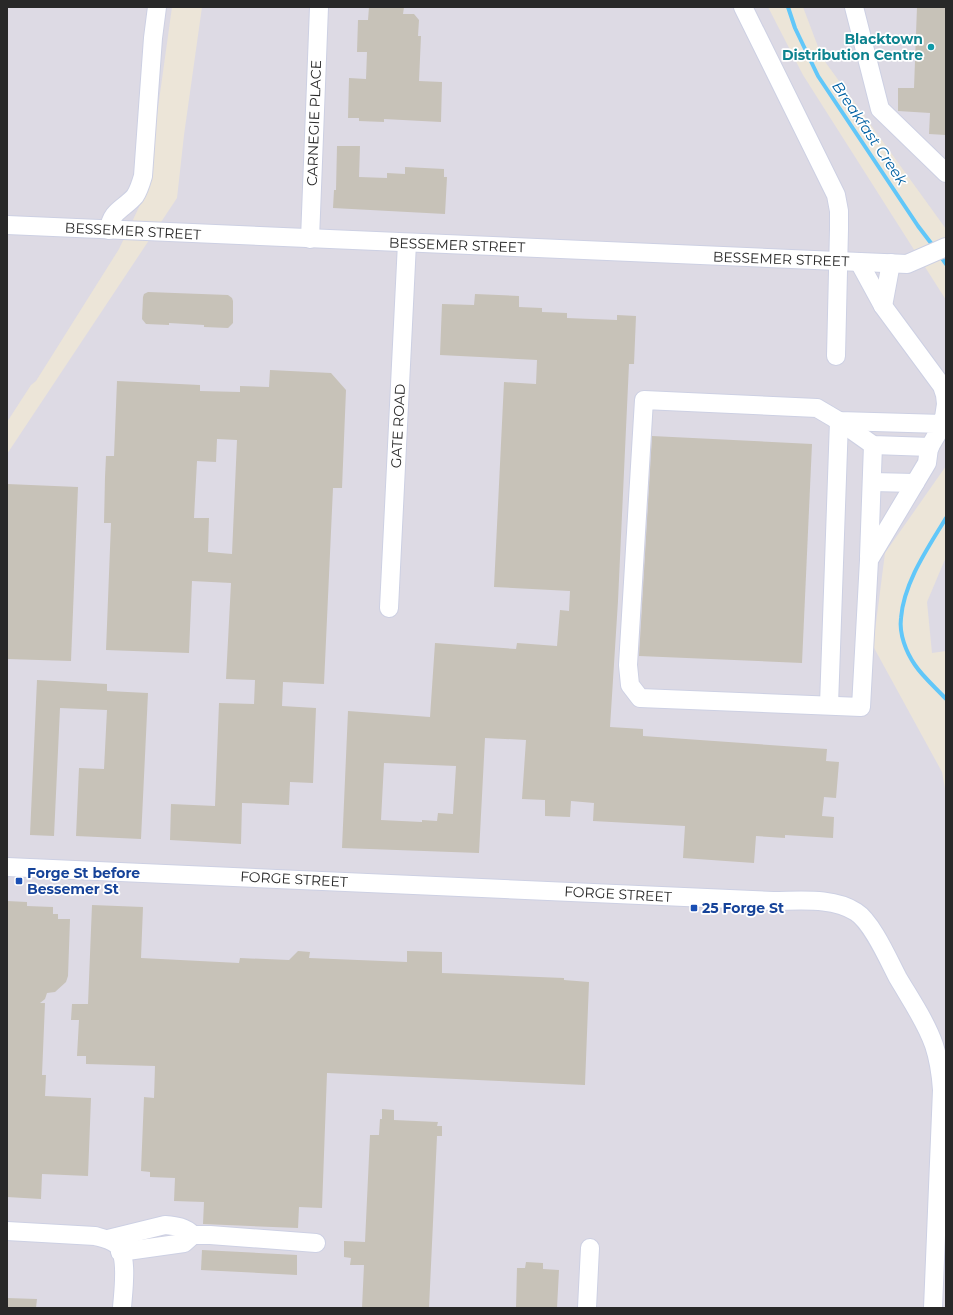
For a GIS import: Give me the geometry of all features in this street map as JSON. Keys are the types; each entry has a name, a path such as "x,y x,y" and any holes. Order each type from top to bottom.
{"street":[{"path":"109,230 114,214 136,195 143,176 153,38 158,7"},
{"name":"CARNEGIE PLACE","path":"310,239 319,7"},
{"path":"744,7 836,195 839,212 836,356"},
{"path":"854,7 880,109 946,173"},
{"name":"BESSEMER STREET","path":"7,225 899,264"},
{"name":"GATE ROAD","path":"389,608 407,243"},
{"path":"883,306 899,264 924,257 946,247"},
{"path":"859,262 883,306 942,386 946,404 943,424 930,447 927,463 869,560"},
{"path":"874,446 861,707 640,698 630,685 628,665 644,400 817,408 839,421 874,446 930,447"},
{"path":"839,421 943,424"},
{"path":"829,705 839,421"},
{"path":"872,482 915,483"},
{"name":"FORGE STREET","path":"7,866 824,902 842,905 860,915 872,931 925,1026 935,1046 939,1063 942,1090 933,1308"},
{"path":"108,1239 165,1225 187,1229 193,1235"},
{"path":"7,1231 95,1236 108,1239 117,1245 124,1261 122,1308"},
{"path":"120,1252 184,1243 193,1235 316,1243"},
{"path":"587,1308 590,1248"}],"shaded area":[{"path":"7,7 172,7 147,187 140,205 119,249 36,381 31,385 7,422"},
{"path":"202,7 768,7 803,75 946,300 946,466 885,553 873,646 942,772 946,794 946,1308 7,1308 7,454 177,198 184,135"},
{"path":"803,7 946,7 946,229 826,63 820,52"},
{"path":"946,557 946,651 932,653 927,602"}],"building":[{"path":"369,7 404,7 403,14 414,14 419,20 418,36 421,36 419,81 442,82 441,122 384,119 384,122 359,121 359,118 348,118 349,78 366,79 367,52 357,52 358,20 368,20"},
{"name":"Blacktown Distribution Centre","path":"917,7 946,7 946,135 929,134 930,113 898,111 898,88 914,88"},
{"path":"337,146 360,146 359,177 387,178 387,173 405,174 405,167 444,169 444,177 447,177 445,214 333,208 334,190 336,190"},
{"path":"148,292 228,295 233,301 233,323 228,328 169,323 169,325 146,324 142,319 143,297 144,294"},
{"path":"475,294 519,296 519,307 542,308 542,312 567,313 567,318 617,320 617,315 636,316 634,364 629,364 618,601 610,727 643,729 643,736 827,749 826,761 839,762 836,798 824,797 822,816 834,817 833,838 785,835 785,838 756,836 754,863 683,858 685,826 593,821 594,803 571,801 570,817 545,816 545,800 522,799 526,740 485,738 479,853 342,848 348,711 430,717 435,643 516,649 517,643 557,646 560,610 569,611 570,591 494,587 504,382 536,384 537,360 440,355 442,304 474,305","holes":["384,763 456,766 453,814 438,813 437,821 422,820 422,822 381,820"]},
{"path":"270,370 331,373 346,390 342,488 333,488 324,684 283,682 282,706 316,708 313,783 290,782 289,805 242,803 241,844 170,840 171,804 215,806 219,703 254,704 255,680 226,679 231,583 192,581 189,653 106,650 111,523 104,523 105,477 106,456 114,456 117,381 200,385 200,391 240,392 240,386 269,387","holes":["217,439 237,440 232,554 208,552 209,518 194,518 197,461 216,462"]},
{"path":"652,436 812,444 802,663 639,656"},
{"path":"7,484 78,487 71,661 7,659"},
{"path":"37,680 107,684 107,691 148,693 141,839 76,836 79,768 104,769 107,710 60,708 54,836 30,835"},
{"path":"7,901 27,902 27,906 53,907 53,914 58,914 58,919 70,919 68,976 66,982 55,992 47,993 45,999 40,1003 45,1003 42,1075 46,1075 45,1096 91,1098 88,1176 42,1174 41,1199 7,1197"},
{"path":"92,905 143,907 141,958 239,963 240,958 289,960 298,951 310,952 309,958 407,962 407,951 442,952 442,973 564,978 564,980 589,982 585,1085 327,1073 322,1208 299,1207 298,1228 203,1224 204,1202 174,1201 175,1178 150,1177 150,1172 141,1171 144,1097 154,1098 155,1066 86,1064 86,1056 77,1056 79,1020 71,1020 72,1004 88,1004"},
{"path":"382,1109 394,1110 394,1120 438,1122 437,1126 442,1126 442,1136 437,1136 429,1308 362,1308 364,1265 350,1265 351,1258 344,1257 344,1241 365,1242 370,1135 379,1135"},
{"path":"202,1250 297,1255 297,1275 201,1270"},
{"path":"526,1262 543,1263 543,1269 559,1270 557,1308 516,1308 517,1268 525,1268"},
{"path":"7,1298 37,1299 36,1308 7,1308"}],"waterway":[{"name":"Breakfast Creek","path":"788,7 795,28 818,76 918,226 934,247"},
{"name":"Breakfast Creek","path":"939,254 946,264"},
{"name":"Breakfast Creek","path":"946,518 912,578 903,605 901,618 901,630 904,643 912,660 922,674 946,699"}],"place":[{"name":"Blacktown Distribution Centre","path":"931,47"},
{"name":"Forge St before Bessemer St","path":"19,881"},
{"name":"25 Forge St","path":"694,908"}]}
